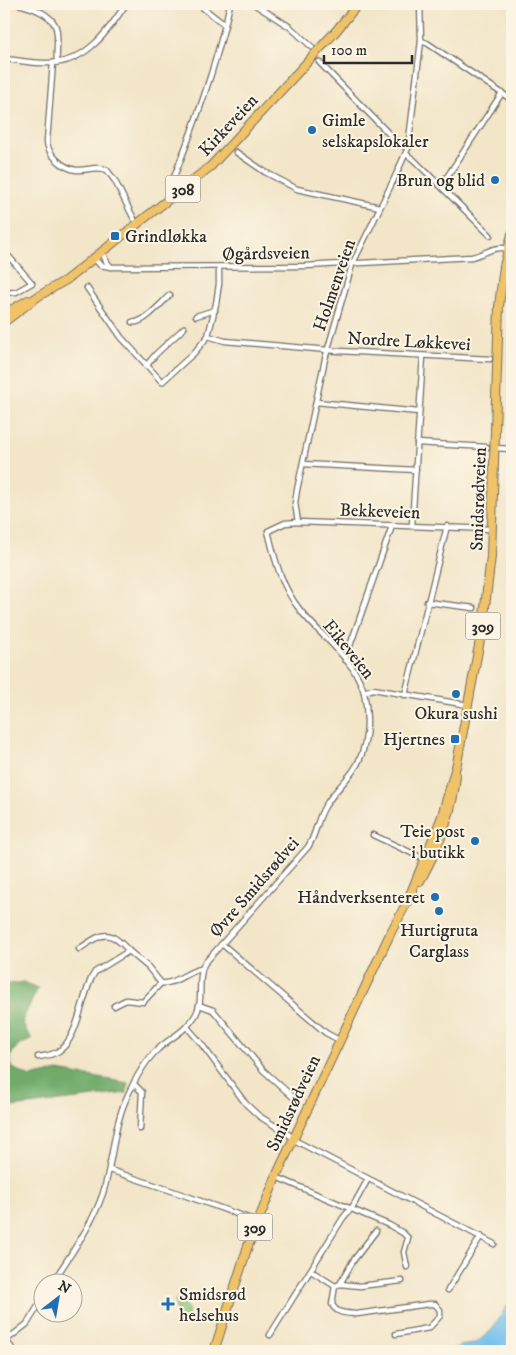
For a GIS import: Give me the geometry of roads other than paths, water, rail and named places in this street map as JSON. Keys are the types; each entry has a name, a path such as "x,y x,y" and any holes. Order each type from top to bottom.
{"main road":[{"name":"Kirkeveien","path":"4,322 37,297 66,280 211,166 357,6"},
{"name":"Smidsrødveien","path":"219,1351 222,1331 248,1246 292,1138 410,895 432,858 443,832 454,792 456,763 488,590 492,529 491,448 498,325 508,267 508,249 512,234"},
{"name":"Kirkeveien","path":"4,314 14,307 37,297"},
{"name":"Smidsrødveien","path":"214,1351 217,1339 222,1331"}],"street":[{"path":"18,4 35,8 42,12 54,24 58,32 47,141 48,150 55,158 72,169 96,168 107,170 115,181 134,219"},
{"path":"4,59 55,63 75,57 96,42 109,29 126,4"},
{"path":"198,4 225,25"},
{"path":"169,192 214,68 230,4"},
{"path":"254,4 290,27 312,47"},
{"name":"Holmenveien","path":"298,522 295,503 316,402 328,349 352,265 408,148 421,40 420,4"},
{"path":"421,40 512,100"},
{"path":"319,62 389,134 400,144 408,148"},
{"path":"439,184 447,177 502,93"},
{"path":"236,152 264,172 298,189 380,207"},
{"path":"406,154 490,235"},
{"name":"Øgårdsveien","path":"94,258 100,265 111,267 352,265 472,257 483,255 497,247 508,249"},
{"path":"4,251 32,283 16,292 4,293"},
{"path":"102,252 111,267"},
{"path":"87,288 121,337 162,382 194,353 208,336 215,310 219,284 219,267"},
{"path":"132,322 136,323 142,320 170,295"},
{"path":"196,316 215,310"},
{"path":"146,366 184,328"},
{"name":"Nordre Løkkevei","path":"208,336 225,341 423,356 490,359"},
{"path":"412,525 423,356"},
{"path":"316,402 419,412"},
{"path":"417,443 512,448"},
{"path":"303,464 416,470"},
{"name":"Bekkeveien","path":"268,531 285,523 298,522 492,529"},
{"path":"345,660 379,566 391,525"},
{"path":"405,695 446,526"},
{"name":"Eikeveien","path":"268,531 280,575 287,591 309,621 357,675 364,692 373,689 468,705"},
{"path":"428,602 474,608"},
{"name":"Øvre Smidsrødvei","path":"202,969 308,847 316,832 323,810 357,765 365,745 366,711 364,692"},
{"path":"373,835 418,856"},
{"path":"79,949 96,938 108,935 119,940 148,967 161,983"},
{"path":"222,944 322,1029 339,1040"},
{"path":"38,1057 55,1053 63,1048 74,1027 95,972 129,951"},
{"path":"59,1272 94,1216 110,1170 120,1117 134,1084 149,1058 187,1027 194,1018 199,1006 202,969 191,972 170,983 161,983 143,1002 126,1000 114,1006"},
{"path":"199,1006 213,1010 263,1070 294,1098"},
{"path":"187,1027 246,1104 258,1116 298,1142 494,1244"},
{"path":"134,1084 142,1092 140,1129"},
{"path":"110,1170 251,1220"},
{"name":"Smidsrødveien","path":"281,1179 352,1208 407,1235 408,1241 404,1252 407,1267"},
{"path":"270,1335 343,1218 352,1208 368,1179"},
{"path":"376,1231 353,1261 338,1285 332,1304 337,1310 357,1314 429,1304 435,1304 440,1310 440,1316 429,1328 396,1334"},
{"path":"448,1290 481,1236"},
{"path":"311,1271 338,1285 360,1286 402,1281"},
{"path":"14,1351 5,1341 27,1324 32,1316"}],"water":[{"path":"512,1301 512,1351 451,1351 480,1340 492,1330 506,1307"}],"place":[{"name":"Gimle selskapslokaler","path":"312,130"},
{"name":"Brun og blid","path":"495,180"},
{"name":"Grindløkka","path":"115,236"},
{"name":"Okura sushi","path":"456,694"},
{"name":"Hjertnes","path":"455,739"},
{"name":"Teie post i butikk","path":"475,841"},
{"name":"Håndverksenteret","path":"435,897"},
{"name":"Hurtigruta Carglass","path":"439,911"},
{"name":"Smidsrød helsehus","path":"168,1304"}]}
